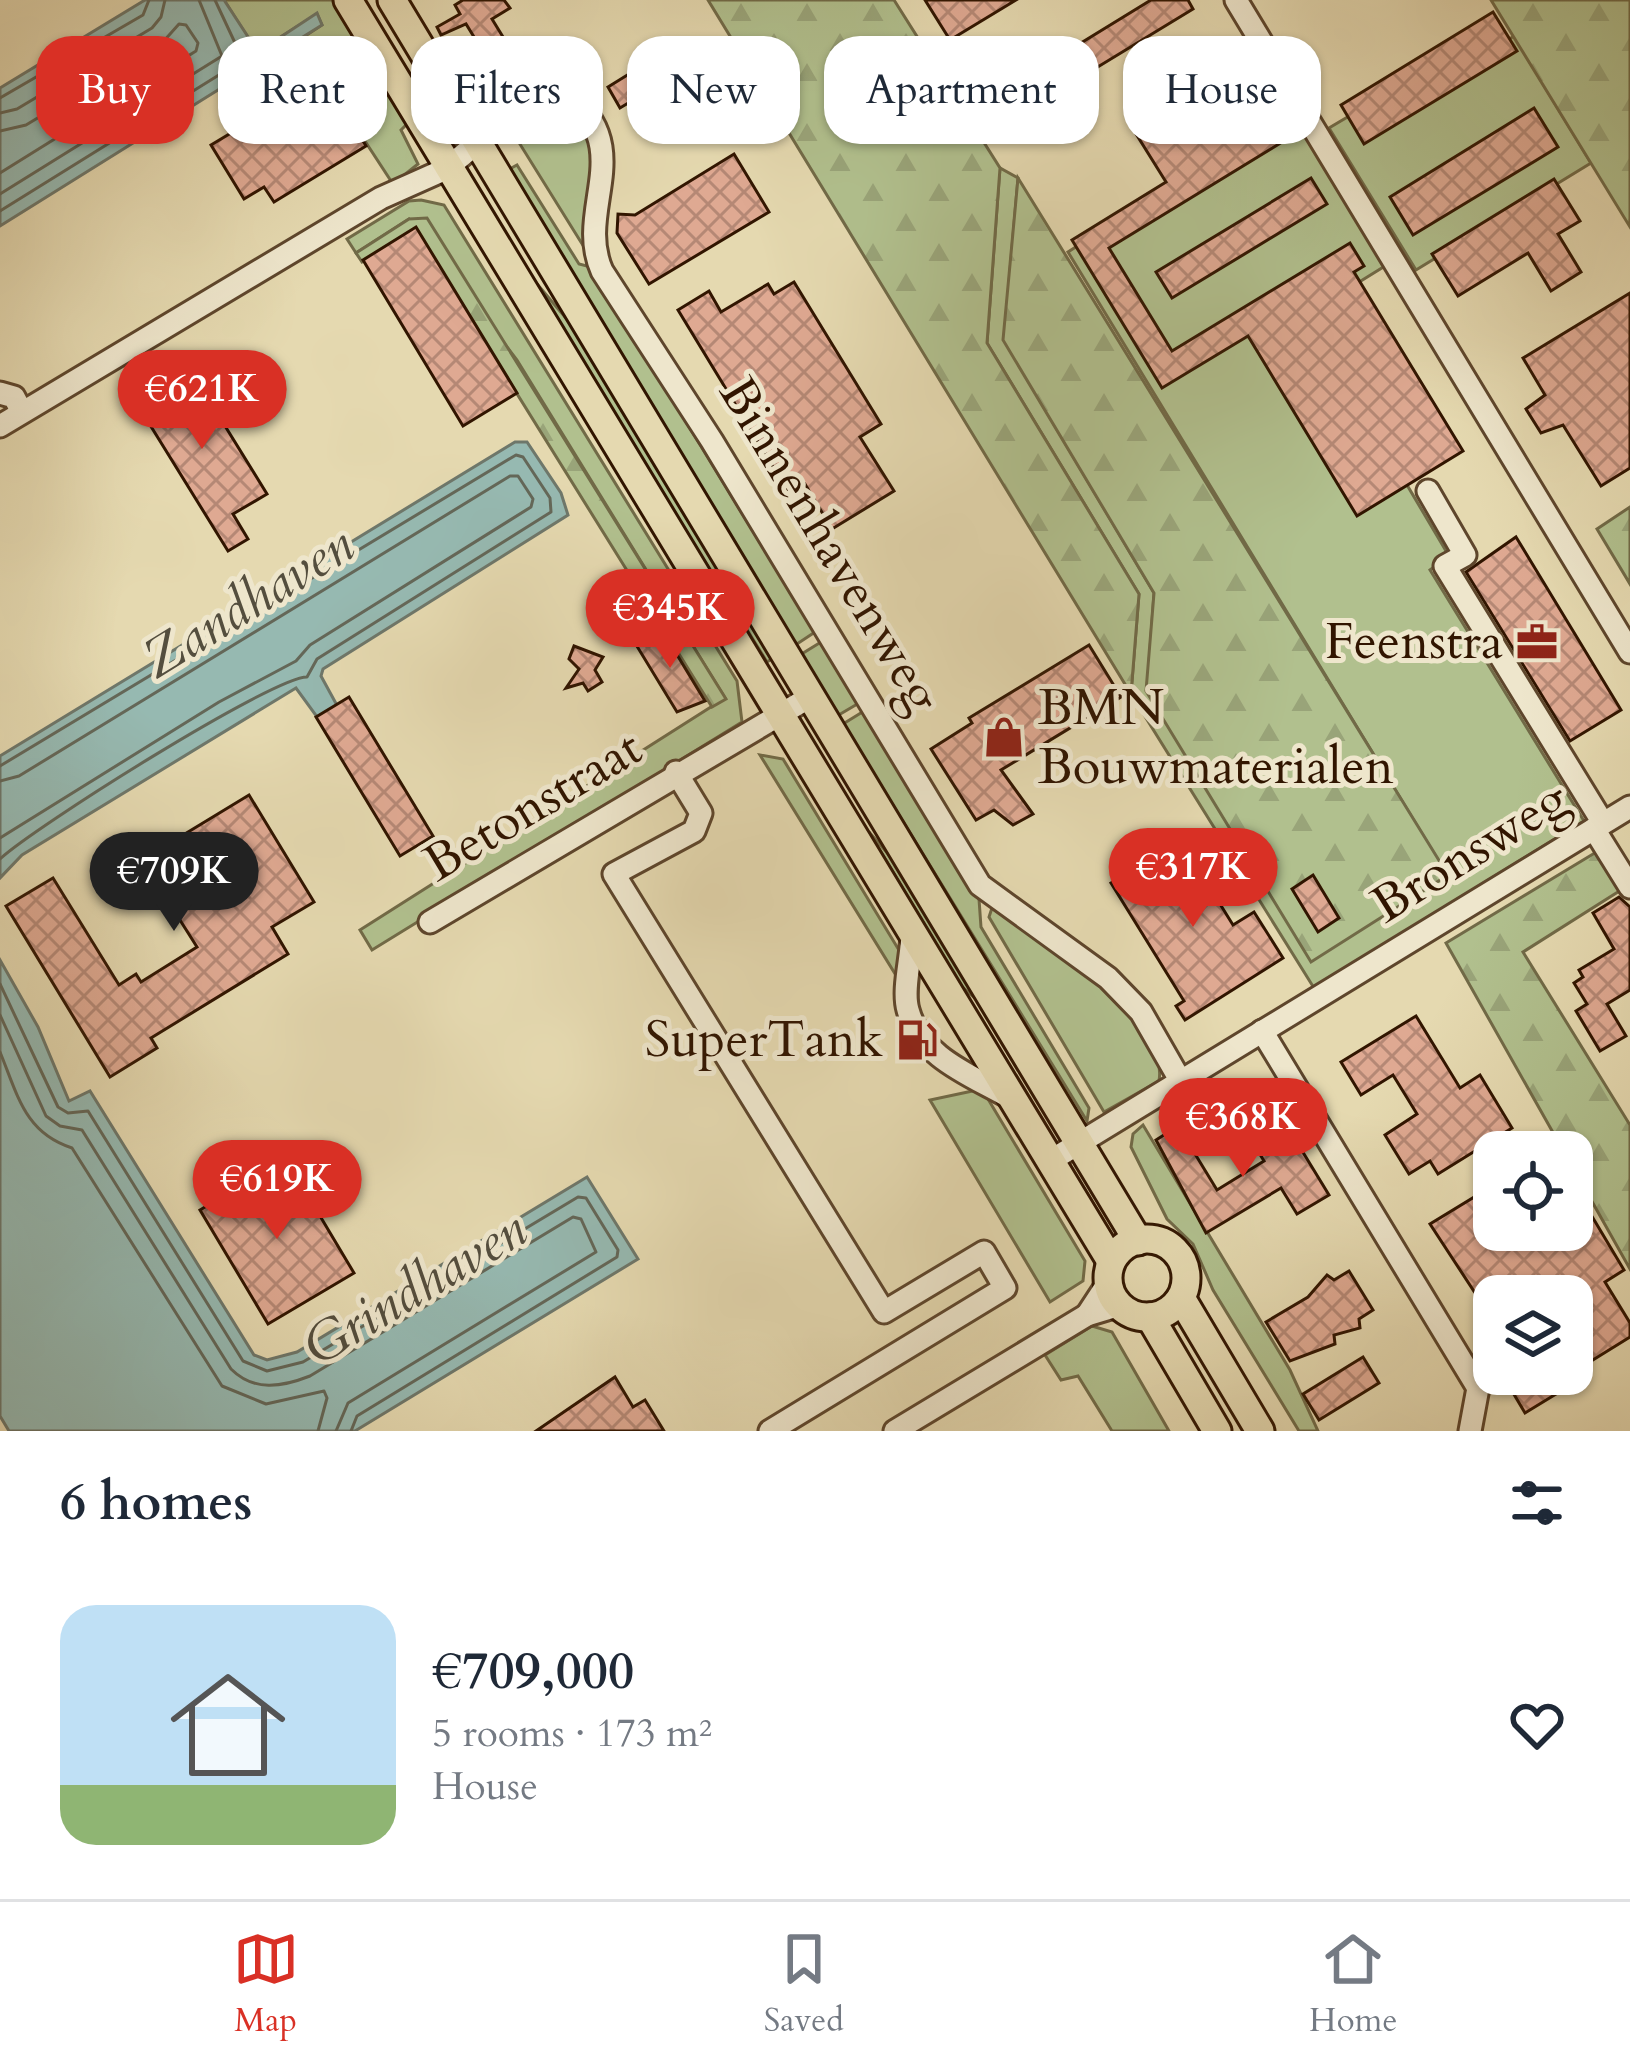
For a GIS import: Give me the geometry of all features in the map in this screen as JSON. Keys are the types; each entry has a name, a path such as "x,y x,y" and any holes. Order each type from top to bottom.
{"main road":[{"path":"348,0 1050,1161 1113,1283 1150,1317 1217,1431"},
{"name":"Binnenhavenweg","path":"392,0 476,148 1138,1241"},
{"path":"1113,1283 1138,1241 1164,1243 1179,1257 1185,1285 1180,1298 1162,1315 1150,1317"},
{"path":"1180,1298 1260,1431"}],"street":[{"path":"1236,0 1630,652"},
{"name":"Binnenhavenweg","path":"0,426 381,198 446,169 524,104 552,96 572,98 593,116 603,148 594,246 602,271 712,441 980,885 1108,978 1141,1012 1180,1080"},
{"path":"0,393 14,397 22,412"},
{"path":"1428,491 1465,555 1445,566 1599,826 1630,887"},
{"name":"Betonstraat","path":"430,922 676,772 810,697"},
{"path":"676,772 701,813 694,831 614,874 884,1312 984,1252 1005,1288 770,1431"},
{"name":"Bronsweg","path":"1050,1161 1630,807"},
{"path":"912,932 907,1009 931,1049 954,1069 1009,1097"},
{"path":"1262,1030 1478,1388 1470,1431"},
{"path":"895,1431 1087,1315 1113,1283"}],"green space":[{"path":"224,0 337,0 359,36 305,36 322,25 317,14 282,36 247,36"},
{"path":"708,0 894,0 917,36 824,36 824,144 985,144 1000,168 987,343 1139,594 1131,694 796,144 800,144 800,36 730,36"},
{"path":"1491,0 1630,0 1630,227"},
{"path":"1514,36 1591,163 1416,270 1329,128 1415,77 1426,93"},
{"path":"387,83 410,121 401,130 418,164 393,184 367,144 387,144"},
{"path":"520,144 590,144 596,186 591,249 584,247"},
{"path":"1236,144 1311,144 1385,266 1264,341 1407,485 1449,556 1430,570 1584,821 1314,988 1131,694 1139,594 987,343 1000,168 1018,178 1004,340 1154,593 1147,691 1447,875 1068,252"},
{"path":"517,165 579,264 591,267 815,632 794,646 504,172"},
{"path":"1018,178 1448,875 1311,962 1146,691 1154,593 1003,340"},
{"path":"409,201 444,205 737,681 742,722 372,950 360,930 725,698 517,360 409,219 356,253 347,239"},
{"path":"427,218 726,699 712,707 415,230 362,262 356,253 409,219"},
{"path":"521,265 587,343 778,655 767,662"},
{"path":"1630,507 1630,584 1597,529"},
{"path":"821,642 859,703 837,716 800,655"},
{"path":"864,711 979,899 981,927 1089,1108 1087,1121 843,724"},
{"path":"760,755 783,759 905,960 902,985"},
{"path":"869,832 919,889 991,1012 961,986"},
{"path":"1598,851 1621,890 1523,952 1630,1125 1630,1269 1593,1203 1593,1131 1552,1131 1446,943"},
{"path":"992,908 1068,960 1123,1007 1157,1057 1159,1081 1104,1112 989,917"},
{"path":"982,1089 1085,1261 1083,1281 1050,1302 930,1100"},
{"path":"1143,1125 1290,1370 1318,1431 1299,1431 1213,1290 1193,1244 1167,1219 1131,1147 1133,1134"},
{"path":"1092,1326 1112,1332 1169,1431 1112,1431 1078,1376 1061,1380 1045,1355"}],"water":[{"path":"145,0 224,0 248,36 218,36 218,90 194,105 194,36 86,36"},
{"path":"317,13 322,25 304,36 282,36"},
{"path":"36,66 36,144 131,144 0,226 0,88"},
{"path":"515,442 527,442 561,493 568,515 323,669 321,676 339,709 320,721 296,688 22,855 0,878 0,756"},
{"name":"Grindhaven","path":"0,960 38,1027 69,1101 90,1091 254,1355 267,1360 297,1352 587,1177 638,1259 355,1431 9,1431 0,1416"}],"building":[{"path":"463,0 504,0 510,8 492,19 502,36 473,36 466,24 441,35 437,27 460,14 455,5"},
{"path":"925,0 1016,0 957,36 948,36"},
{"path":"1151,0 1188,0 1193,9 1149,36 1123,36 1123,52 1099,66 1099,36 1092,36"},
{"path":"1493,12 1517,51 1364,144 1341,105"},
{"path":"627,75 627,104 620,108 608,87"},
{"path":"1534,108 1558,147 1413,235 1390,197"},
{"path":"218,141 366,146 274,202 264,187 244,199 211,145"},
{"path":"1142,144 1279,144 1109,248 1172,351 1350,243 1364,266 1354,272 1463,451 1357,516 1248,336 1162,388 1072,240 1166,182"},
{"path":"734,154 769,212 649,284 617,233 618,214 635,215"},
{"path":"1311,178 1327,204 1172,298 1156,272"},
{"path":"1554,179 1580,221 1558,234 1581,272 1551,291 1528,253 1458,296 1432,254"},
{"path":"416,227 517,393 463,426 363,260"},
{"path":"794,282 881,424 860,437 894,491 832,529 805,484 790,494 678,310 709,291 721,312 768,284 774,294"},
{"path":"1630,293 1630,468 1601,486 1563,425 1541,433 1526,409 1545,395 1523,358"},
{"path":"188,366 267,494 233,514 248,539 228,551 134,399"},
{"path":"1516,537 1621,710 1570,741 1466,572"},
{"path":"662,630 705,701 677,712 635,643"},
{"path":"1089,645 1121,697 1001,770 1033,814 1013,825 994,810 976,820 931,749 972,723 969,718"},
{"path":"574,646 603,657 595,670 602,682 588,691 583,683 566,688 579,669 569,659"},
{"path":"349,697 433,836 400,856 316,717"},
{"path":"249,795 314,902 272,927 288,954 151,1038 157,1048 110,1077 6,906 53,878 119,985 136,974 141,982 197,947 142,860"},
{"path":"1181,841 1233,925 1254,912 1283,958 1185,1020 1176,1006 1184,1001 1111,883"},
{"path":"1313,875 1339,918 1318,932 1292,889"},
{"path":"1619,897 1630,907 1630,990 1607,1004 1626,1036 1600,1051 1576,1011 1587,1004 1574,983 1583,977 1579,970 1614,949 1593,913"},
{"path":"1416,1016 1460,1088 1480,1075 1512,1128 1473,1131 1473,1152 1438,1174 1430,1161 1409,1174 1385,1135 1417,1114 1393,1075 1361,1095 1341,1062"},
{"path":"1178,1126 1217,1190 1264,1161 1258,1151 1290,1131 1329,1195 1297,1214 1281,1188 1206,1233 1156,1140"},
{"path":"286,1159 354,1273 268,1324 200,1210"},
{"path":"1473,1198 1473,1251 1593,1251 1593,1218 1624,1270 1605,1282 1630,1323 1630,1337 1593,1360 1593,1275 1473,1275 1473,1290 1430,1224"},
{"path":"1349,1271 1373,1310 1359,1319 1360,1328 1334,1335 1335,1344 1290,1361 1266,1322 1308,1297 1327,1275 1334,1280"},
{"path":"1363,1357 1379,1383 1319,1420 1303,1394"},
{"path":"615,1377 633,1407 645,1400 664,1431 536,1431"},
{"path":"1514,1395 1554,1395 1525,1413"}],"place":[{"name":"Feenstra","path":"1537,642"},
{"name":"BMN Bouwmaterialen","path":"1004,737"},
{"name":"SuperTank","path":"917,1040"}],"water label":[{"name":"Zandhaven","path":"248,603"}]}
